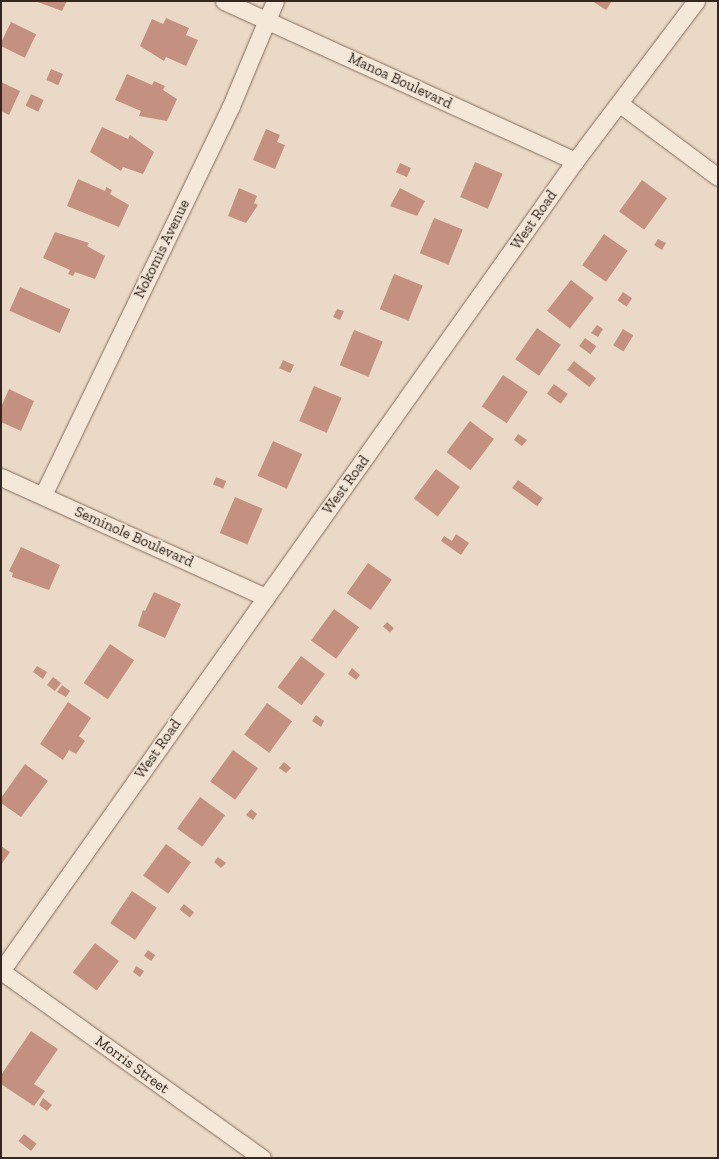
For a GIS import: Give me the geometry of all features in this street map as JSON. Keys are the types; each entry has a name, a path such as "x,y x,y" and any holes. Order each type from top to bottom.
{"street":[{"name":"Manoa Boulevard","path":"224,1 575,161"},
{"name":"Nokomis Avenue","path":"43,495 231,106 275,1"},
{"name":"West Road","path":"1,971 575,161 620,104 696,1"},
{"path":"620,104 718,177"},
{"name":"Seminole Boulevard","path":"1,477 266,597"},
{"name":"Morris Street","path":"1,971 262,1158"}],"building":[{"path":"35,1 67,1 62,11"},
{"path":"592,1 612,1 606,10"},
{"path":"166,18 189,28 186,35 198,40 186,66 166,57 164,61 140,46 152,19 163,24"},
{"path":"11,22 36,34 25,58 1,46 1,43"},
{"path":"51,69 63,74 58,85 46,80"},
{"path":"127,74 152,85 154,81 165,86 163,90 177,99 167,121 139,116 141,111 115,100"},
{"path":"1,82 20,91 9,115 1,111"},
{"path":"31,94 44,100 38,112 26,106"},
{"path":"102,127 128,139 130,135 154,152 143,174 123,167 121,171 90,152"},
{"path":"266,129 280,135 277,142 285,145 275,169 253,160"},
{"path":"475,162 503,174 488,209 460,197"},
{"path":"400,163 411,168 407,177 396,172"},
{"path":"78,179 105,191 106,187 112,190 110,194 129,205 119,227 67,206"},
{"path":"642,180 667,198 644,230 619,212"},
{"path":"239,188 257,196 254,203 258,205 246,223 228,216"},
{"path":"400,188 425,201 417,216 390,206"},
{"path":"434,218 463,230 449,265 420,253"},
{"path":"55,232 89,243 87,246 105,256 95,279 75,272 73,276 68,274 70,270 43,258"},
{"path":"604,234 628,251 606,282 582,265"},
{"path":"658,239 666,243 662,250 654,245"},
{"path":"394,274 423,286 409,321 380,309"},
{"path":"571,280 594,298 570,329 547,311"},
{"path":"20,287 70,309 60,333 9,311"},
{"path":"623,292 632,298 627,306 617,300"},
{"path":"337,309 344,311 340,320 333,317"},
{"path":"597,325 603,329 598,337 591,333"},
{"path":"537,328 561,345 539,376 515,359"},
{"path":"623,329 633,335 624,351 613,345"},
{"path":"354,330 383,342 369,377 340,365"},
{"path":"585,338 596,346 590,354 579,346"},
{"path":"283,360 294,365 290,373 279,368"},
{"path":"574,361 596,378 589,387 567,370"},
{"path":"503,375 528,392 507,423 482,407"},
{"path":"554,384 568,394 561,404 547,394"},
{"path":"314,386 342,398 327,433 299,421"},
{"path":"9,389 34,401 21,431 1,422 1,407"},
{"path":"470,421 494,439 470,470 447,452"},
{"path":"518,434 527,440 522,446 514,440"},
{"path":"273,441 302,454 287,489 258,476"},
{"path":"436,469 460,487 438,517 414,499"},
{"path":"216,477 226,481 223,489 213,484"},
{"path":"518,480 543,498 537,506 512,488"},
{"path":"235,497 263,509 247,545 220,533"},
{"path":"456,534 469,543 461,555 441,541 444,536 452,541"},
{"path":"21,547 60,565 49,590 12,577 13,573 9,571"},
{"path":"368,563 392,580 371,610 347,593"},
{"path":"154,592 181,604 165,638 138,626 143,610 145,611"},
{"path":"334,609 359,627 336,659 311,641"},
{"path":"387,622 394,628 390,632 383,627"},
{"path":"110,644 134,660 108,699 84,683"},
{"path":"301,656 325,674 301,705 278,687"},
{"path":"37,666 47,672 43,679 33,672"},
{"path":"352,668 360,675 356,680 348,674"},
{"path":"53,677 61,683 55,691 47,685"},
{"path":"62,685 70,691 66,697 57,692"},
{"path":"68,702 91,718 79,736 85,741 76,754 69,750 63,760 40,744"},
{"path":"267,703 292,721 269,753 244,735"},
{"path":"316,715 324,721 321,727 312,721"},
{"path":"233,750 258,768 235,800 210,782"},
{"path":"284,762 291,768 286,773 279,768"},
{"path":"25,764 48,781 21,817 1,803 1,798"},
{"path":"200,797 225,815 202,847 177,829"},
{"path":"251,809 257,814 253,820 246,815"},
{"path":"166,844 191,862 168,894 143,876"},
{"path":"1,846 10,852 1,865"},
{"path":"218,857 226,863 221,868 214,862"},
{"path":"132,891 157,908 135,940 110,923"},
{"path":"184,904 194,912 190,918 180,909"},
{"path":"95,943 119,961 97,991 73,973"},
{"path":"148,950 155,955 151,961 144,956"},
{"path":"136,966 144,971 140,977 133,972"},
{"path":"31,1031 58,1049 34,1084 45,1091 34,1106 1,1084 1,1075"},
{"path":"43,1098 52,1105 47,1111 39,1105"},
{"path":"24,1134 37,1144 31,1151 18,1141"}]}
